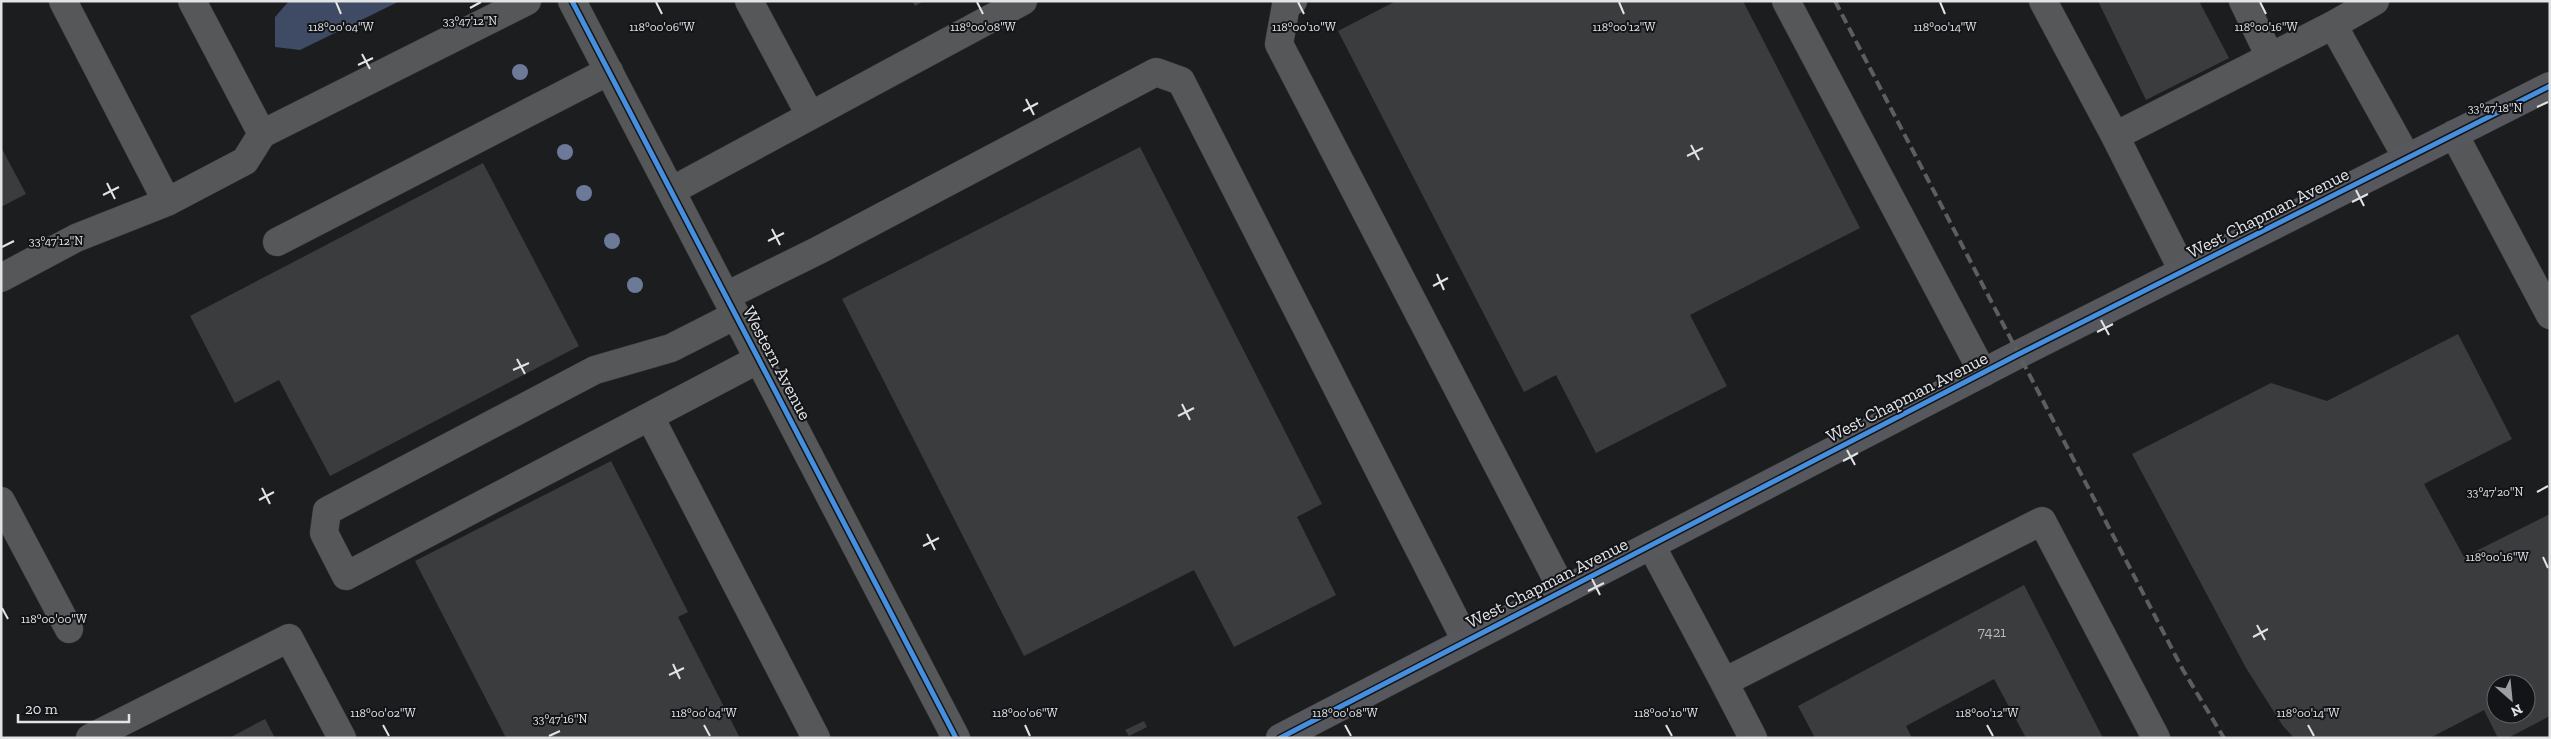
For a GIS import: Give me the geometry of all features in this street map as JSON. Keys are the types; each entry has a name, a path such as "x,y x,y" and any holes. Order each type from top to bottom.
{"main road":[{"name":"West Chapman Avenue","path":"1280,738 1983,373 2454,134 2549,88"}],"street":[{"path":"63,1 167,202"},
{"path":"192,1 262,134"},
{"path":"1,278 76,238 167,202 244,162 262,134 527,1"},
{"name":"Western Avenue","path":"572,1 956,738"},
{"path":"750,1 810,115"},
{"path":"671,191 1023,1"},
{"path":"1293,1 1286,5 1279,44 1563,590"},
{"path":"1786,1 1983,373"},
{"path":"2043,1 2115,136 2183,271"},
{"path":"2243,1 2270,57"},
{"path":"2115,136 2333,25 2375,1"},
{"path":"2333,25 2407,158"},
{"path":"277,242 609,71"},
{"path":"759,358 346,576 324,533 327,511 595,370 670,348 731,306 819,250 1156,72 1181,81 1466,641"},
{"path":"2454,134 2550,315"},
{"path":"650,417 816,738"},
{"path":"1,501 69,629"},
{"path":"1724,682 2042,521 2156,738"},
{"path":"1651,545 1753,738"},
{"path":"90,738 288,638 342,738"}],"shaded area":[{"path":"289,1 400,1 300,50 275,47 275,17"}],"building":[{"path":"912,1 924,1 915,6"},
{"path":"1396,1 1743,1 1860,228 1690,315 1727,386 1596,453 1556,375 1524,392 1338,31"},
{"path":"2098,1 2199,1 2229,58 2146,100"},
{"path":"1,147 26,194 1,207"},
{"path":"1140,147 1322,504 1297,517 1336,595 1234,647 1194,570 1024,656 842,299"},
{"path":"483,163 579,346 330,476 279,380 235,403 190,316"},
{"path":"2458,334 2512,439 2424,484 2464,557 2550,514 2550,716 2536,723 2536,674 2486,674 2486,714 2484,710 2430,738 2294,738 2283,726 2246,668 2132,454 2271,383 2327,401"},
{"path":"611,461 688,612 678,617 740,738 506,738 415,561"},
{"path":"2024,585 2103,738 2026,738 1994,679 1906,726 1912,738 1815,738 1798,706"},
{"path":"265,719 275,738 229,738"},
{"path":"1144,721 1147,727 1129,736 1125,730"},
{"path":"2491,724 2535,724 2508,738 2498,738"}],"railway":[{"path":"1835,1 2183,670 2224,738"}],"cycle path":[{"path":"572,1 956,738"},
{"path":"1280,738 2019,354 2550,86"}]}
